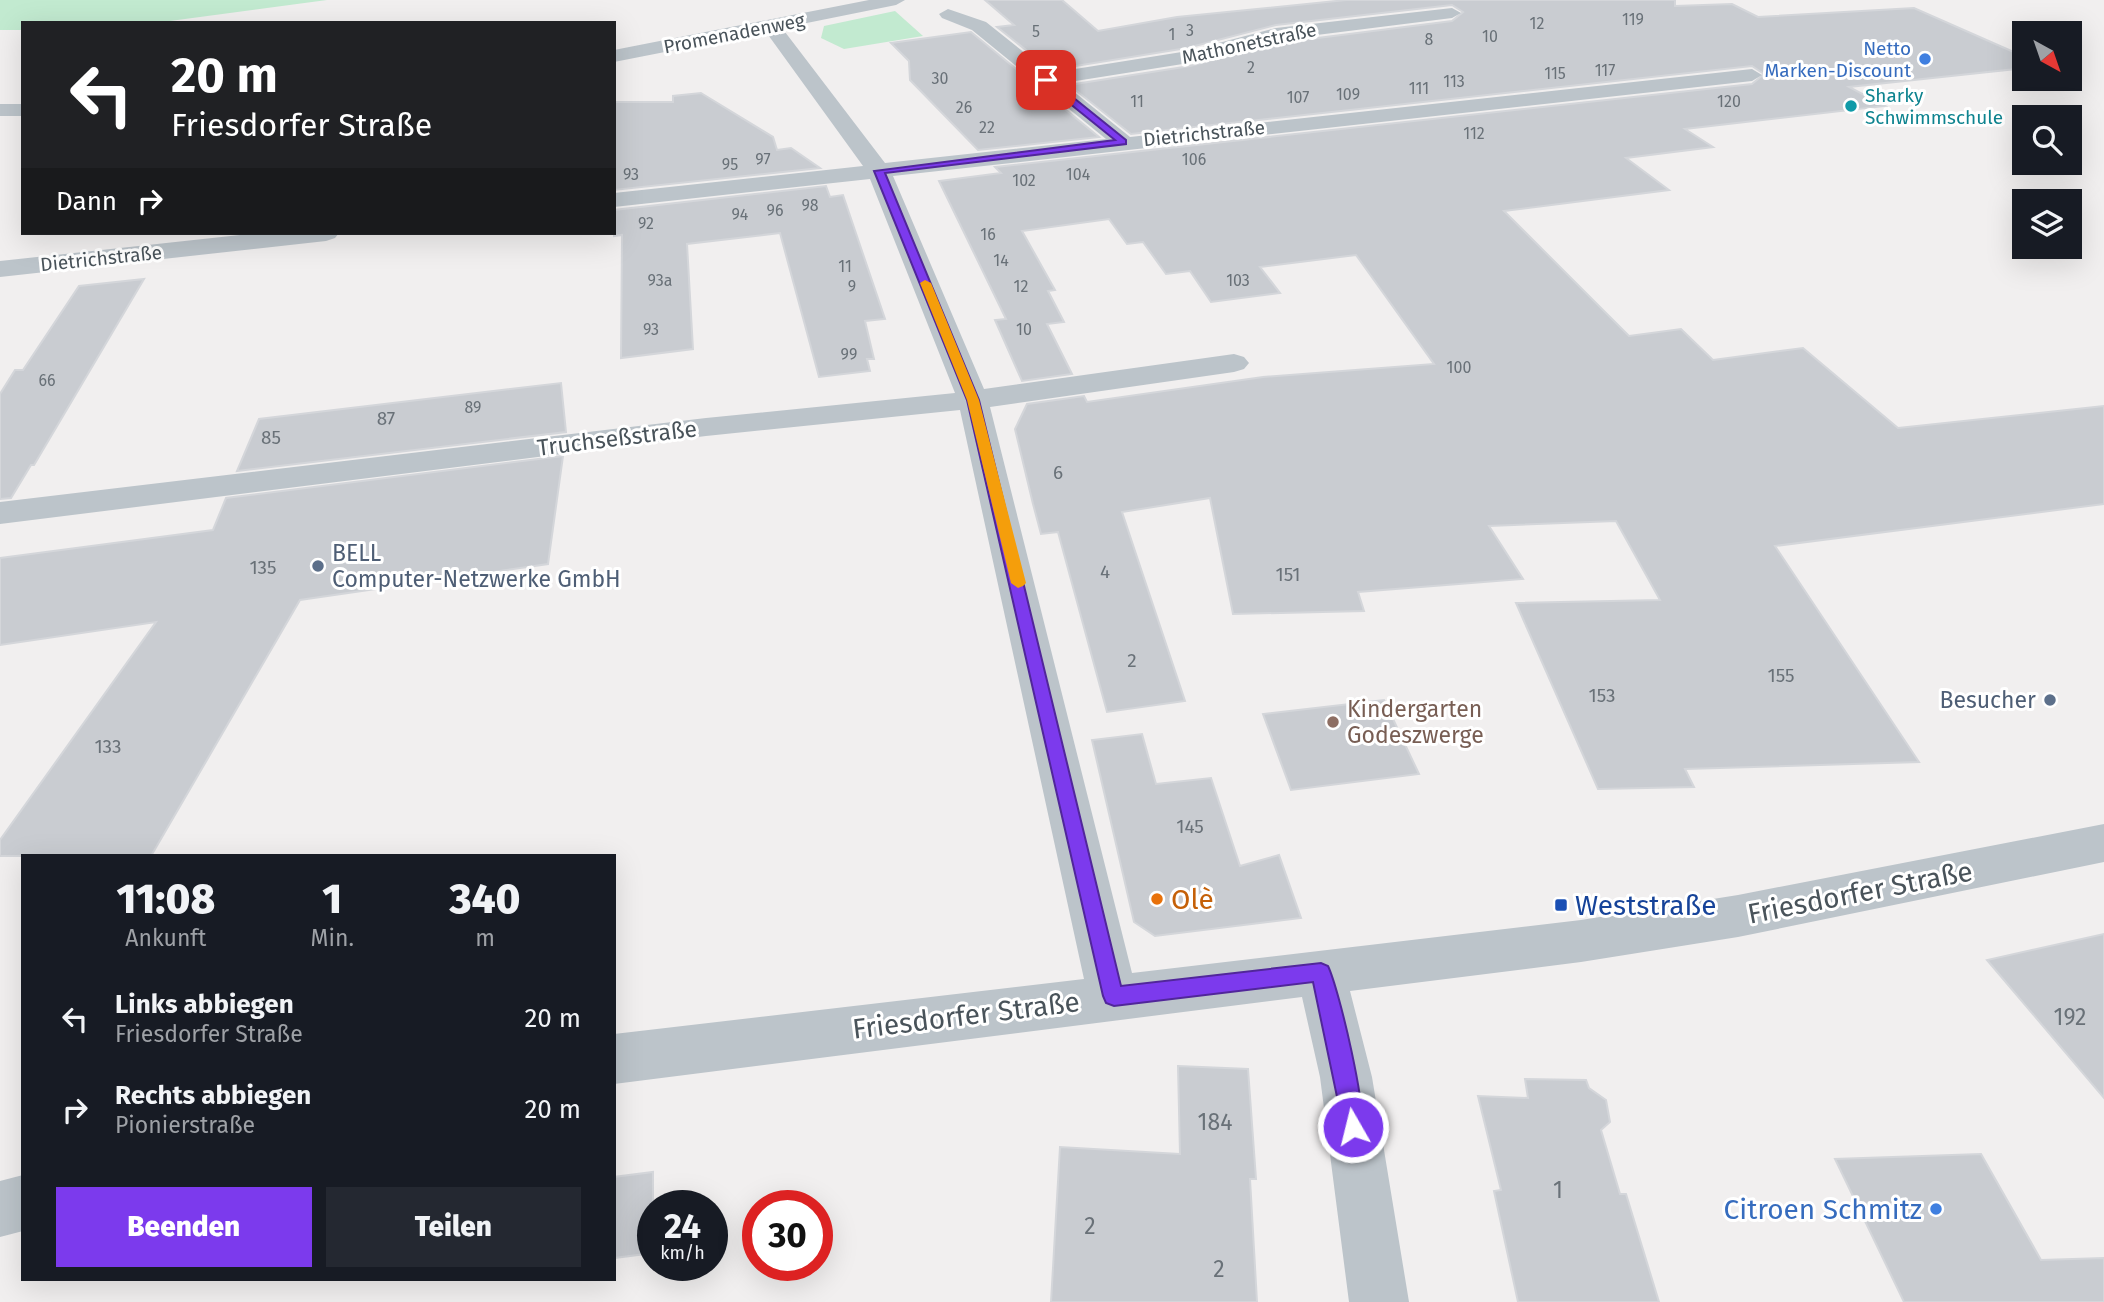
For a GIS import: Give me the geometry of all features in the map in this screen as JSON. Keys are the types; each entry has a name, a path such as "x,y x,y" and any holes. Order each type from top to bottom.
{"street":[{"name":"Promenadenweg","path":"616,43 724,22 802,0"},
{"name":"Promenadenweg","path":"616,56 896,0"},
{"name":"Mathonetstraße","path":"1046,80 1189,57 1297,30 1452,13"},
{"path":"948,14 979,26 1123,142"},
{"path":"771,26 879,171 973,400 1114,996"},
{"name":"Dietrichstraße","path":"616,200 1752,75"},
{"path":"0,110 21,110"},
{"name":"Dietrichstraße","path":"0,269 308,235"},
{"name":"Truchseßstraße","path":"0,513 706,427 973,400 1234,363"},
{"name":"Friesdorfer Straße","path":"616,1059 1581,940 1738,916 2104,843"},
{"path":"1321,972 1346,1077 1379,1302"},
{"path":"0,1209 21,1204"}],"green space":[{"path":"0,0 327,0 170,21 21,21 21,30 0,30"},
{"path":"895,11 923,36 844,49 821,38 824,26"}],"building":[{"path":"985,0 1062,0 1098,31 1177,17 1346,0 1675,0 1675,6 1732,4 1758,17 1914,8 2012,51 2012,69 1849,87 1885,106 1685,129 1713,147 1626,158 1669,190 1504,211 1629,336 1681,329 1713,360 1803,348 1898,428 2104,406 2104,504 1775,546 1919,762 1685,769 1694,787 1598,789 1516,603 1660,600 1616,521 1489,526 1523,579 1358,592 1364,611 1233,614 1210,498 1122,512 1185,701 1107,712 1058,532 1041,534 1033,504 1015,429 1027,404 1084,396 1087,402 1263,377 1434,364 1356,255 1260,267 1280,293 1211,302 1190,271 1166,274 1143,242 1127,244 1109,219 1022,231 1055,290 1048,291 1064,322 1047,324 1072,374 1022,381 995,320 1006,319 939,181 1001,173 995,167 1752,84 1764,74 1752,66 1131,134 1069,85 1190,66 1278,43 1452,21 1463,12 1452,5 1276,25 1187,48 1051,70 997,27 1014,25"},
{"path":"971,32 1099,137 978,150 910,80 909,61 891,43"},
{"path":"701,93 773,137 777,150 791,148 820,168 616,190 616,102 673,102 673,96"},
{"path":"826,186 830,197 843,195 885,319 865,321 874,359 867,359 870,371 819,377 780,233 687,244 693,349 621,358 622,235 614,236 616,210"},
{"path":"144,279 34,465 31,465 11,498 0,499 0,394 15,370 23,370 79,286"},
{"path":"561,383 566,432 237,471 259,419"},
{"path":"563,456 548,564 300,600 152,854 0,856 0,840 156,622 0,645 0,558 213,530 226,498"},
{"path":"1384,700 1419,774 1291,790 1263,714"},
{"path":"1142,734 1156,784 1211,778 1240,866 1279,855 1301,918 1155,936 1134,922 1092,740"},
{"path":"2104,934 2104,1098 1987,960"},
{"path":"1178,1066 1248,1069 1256,1179 1250,1179 1257,1302 1051,1302 1060,1147 1180,1154"},
{"path":"1525,1079 1586,1080 1589,1088 1606,1100 1610,1122 1601,1130 1620,1194 1626,1194 1659,1302 1518,1302 1494,1191 1501,1190 1478,1096 1528,1098"},
{"name":"Citroen Schmitz","path":"1981,1154 2041,1260 2104,1258 2104,1302 1904,1302 1835,1159"},
{"path":"653,1172 653,1190 637,1190 637,1255 616,1258 616,1177"}],"slow traffic":[{"path":"925,283 973,400 1018,583"}],"place":[{"name":"Netto Marken-Discount","path":"1925,59"},
{"name":"Sharky Schwimmschule","path":"1851,106"},
{"name":"BELL Computer-Netzwerke GmbH","path":"318,566"},
{"name":"Besucher","path":"2050,700"},
{"name":"Kindergarten Godeszwerge","path":"1333,722"},
{"name":"Olè","path":"1157,899"},
{"name":"Weststraße","path":"1561,905"},
{"name":"Citroen Schmitz","path":"1936,1209"}],"route":[{"path":"1046,80 1123,142 879,171 973,400 1003,516 1114,996 1321,972 1346,1077 1353,1127"}]}
